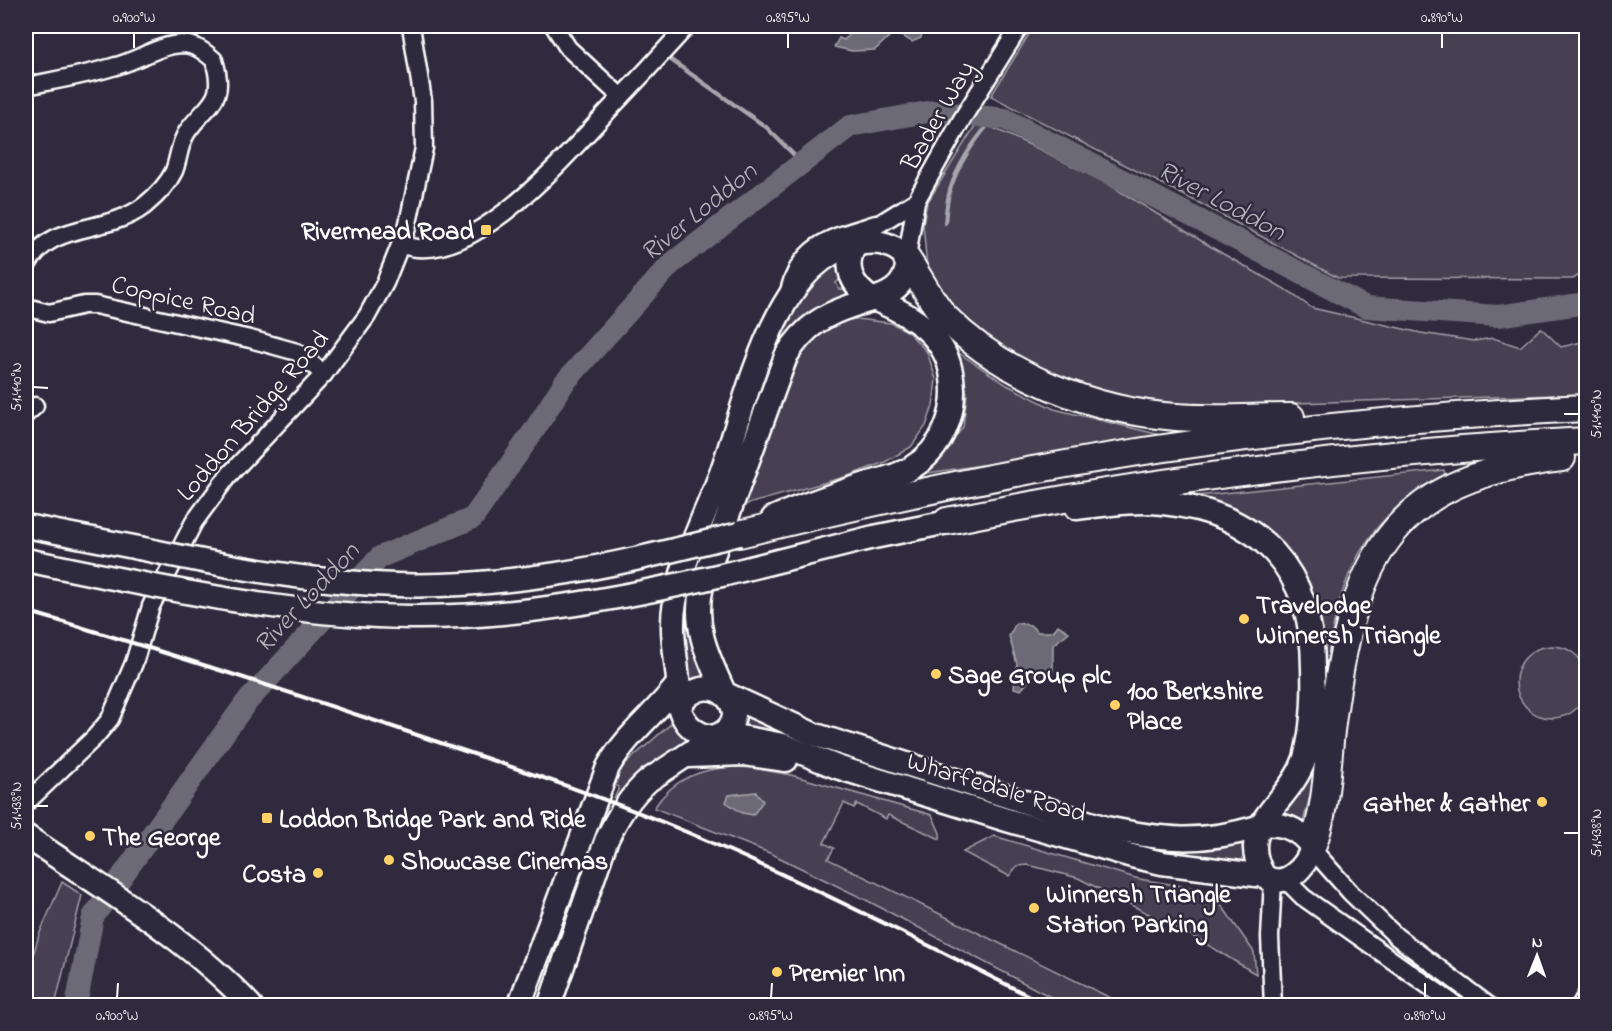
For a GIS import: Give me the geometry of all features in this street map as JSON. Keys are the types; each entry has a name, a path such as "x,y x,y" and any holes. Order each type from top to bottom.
{"highway":[{"path":"907,258 938,309 974,341 1025,374 1082,397 1124,410 1177,417 1417,418"},
{"path":"738,534 884,500 1057,466 1277,433 1417,418 1587,408"},
{"path":"947,521 1093,494 1227,473 1404,454 1587,441"},
{"path":"1312,848 1320,820 1343,654 1360,593 1383,544 1398,525 1421,504 1457,483 1505,467 1534,461 1587,456"}],"main road":[{"path":"549,1005 606,841 617,818 640,788 716,736 729,725 734,715 732,702 725,693 700,635 699,599 779,373 790,349 806,331 831,314 887,295 899,285 905,274 907,258 886,242 870,241 857,244 840,249 822,259 787,298 753,374 725,462 678,591 673,612 679,699 684,721 698,733 716,736"},
{"path":"26,526 218,564 309,578 377,584 442,584 509,580 567,573 738,534 798,507 912,468 923,459 942,436 950,418 953,385 949,363 944,352 931,333 912,317 874,300 858,288 851,276 850,257 857,244"},
{"path":"26,560 123,580 278,607 359,615 422,617 514,612 573,605 657,590 947,521 1114,504 1162,503 1193,508 1218,515 1253,533 1273,550 1288,570 1305,605 1313,642 1314,679 1310,733 1304,761 1292,785 1260,826 1255,836 1255,855 1274,878 1303,866 1312,848 1303,836 1288,826 1271,823 1260,826"},
{"path":"519,1005 569,876 604,775 616,753 629,736 661,705 697,690 715,688 725,693"},
{"name":"Wharfedale Road","path":"725,693 813,734 1106,828 1154,838 1187,839 1230,835 1260,826"},
{"name":"Wharfedale Road","path":"716,736 735,736 783,745 837,766 1006,820 1132,856 1162,863 1274,878"},
{"path":"686,756 744,754 837,766"},
{"path":"26,836 146,918 219,973 251,1005"}],"street":[{"name":"Loddon Bridge Road","path":"26,803 95,737 110,718 134,663 151,606 189,531 207,503 228,476 324,374 367,316 385,283 407,228 417,191 424,148 423,101 411,26"},
{"path":"554,26 568,48 621,97"},
{"path":"401,244 417,249 447,246 499,216 532,190 687,26"},
{"name":"Bader Way","path":"907,258 916,201 962,119 1020,26"},
{"path":"26,86 116,66 163,48 181,44 194,46 214,60 218,78 216,97 188,131 174,171 159,193 145,206 125,217 51,239 34,252 26,267"},
{"name":"Bader Way","path":"857,244 876,225 916,201"},
{"path":"787,298 793,274 814,249 837,236 876,225"},
{"name":"Coppice Road","path":"26,308 49,313 78,306 95,305 250,339 297,352 324,374"},
{"path":"1312,848 1351,893 1412,949 1485,1002 1501,1005"},
{"path":"1271,1003 1270,921 1274,878 1457,1005"},
{"path":"1580,1005 1587,996"}],"shaded area":[{"path":"858,26 923,26 921,38 912,42 892,34 875,50 852,51 834,47 839,38 844,40"},
{"path":"1034,26 1586,26 1586,271 1573,279 1338,278 1205,206 991,96"},
{"path":"978,121 1108,184 1283,288 1312,308 1421,333 1474,341 1493,338 1520,347 1541,328 1561,347 1586,341 1586,394 1198,406 1137,403 1072,389 958,321 927,267 923,224 927,203"},
{"path":"842,258 843,276 836,283 839,289 848,289 854,299 818,311 688,600 688,622 692,642 709,680 684,689 678,612 763,376 789,318 809,284"},
{"path":"856,319 891,323 907,331 927,352 936,379 933,406 926,426 911,447 885,462 848,476 741,506 774,417 802,353 820,332 836,322"},
{"path":"953,349 1007,385 1054,409 1169,437 928,473 963,427 967,394 963,372"},
{"path":"1444,470 1445,476 1402,503 1371,535 1350,571 1337,612 1328,655 1318,745 1311,790 1302,825 1282,816 1293,800 1307,770 1297,569 1177,498"},
{"path":"1016,623 1030,625 1038,632 1053,632 1058,625 1069,632 1053,645 1053,671 1034,675 1021,690 1014,688 1017,664 1009,636"},
{"path":"1552,646 1566,649 1578,656 1585,668 1588,682 1585,696 1578,708 1566,715 1552,718 1538,715 1526,708 1519,696 1516,682 1519,668 1526,656 1538,649"},
{"path":"744,715 791,737 1147,848 1197,850 1247,840 1255,869 1162,854 738,730"},
{"path":"673,722 678,731 691,743 632,781 617,800 614,798 619,788 614,783 623,766"},
{"path":"736,767 791,775 932,815 940,833 940,839 888,815 886,819 857,804 854,808 844,803 824,843 834,848 828,859 1125,1005 1066,1005 868,901 772,854 654,808 670,789 689,777 712,770"},
{"path":"756,792 763,801 753,815 742,813 726,802 729,795"},
{"path":"994,836 1139,879 1213,893 1254,952 1256,974 1198,939 1078,878 1028,865 1017,866 1009,876 963,852"},
{"path":"62,882 82,895 55,1005 26,1005 26,979 39,935"}],"waterway":[{"path":"671,60 766,127 802,163"},
{"name":"River Loddon","path":"76,1006 93,917 245,704 380,557 473,518 564,383 671,264 850,126 933,111 1005,119 1366,307 1498,316 1580,304 1586,301"},
{"path":"945,223 953,180 974,143 994,118"}],"railway":[{"path":"26,611 176,656 326,705 635,811 811,888 1049,1006"}],"place":[{"name":"Rivermead Road","path":"486,230"},
{"name":"Travelodge Winnersh Triangle","path":"1244,619"},
{"name":"Sage Group plc","path":"936,674"},
{"name":"100 Berkshire Place","path":"1115,705"},
{"name":"Gather & Gather","path":"1542,802"},
{"name":"Loddon Bridge Park and Ride","path":"267,818"},
{"name":"The George","path":"90,836"},
{"name":"Showcase Cinemas","path":"389,860"},
{"name":"Costa","path":"318,873"},
{"name":"Winnersh Triangle Station Parking","path":"1034,908"},
{"name":"Premier Inn","path":"777,972"}]}
